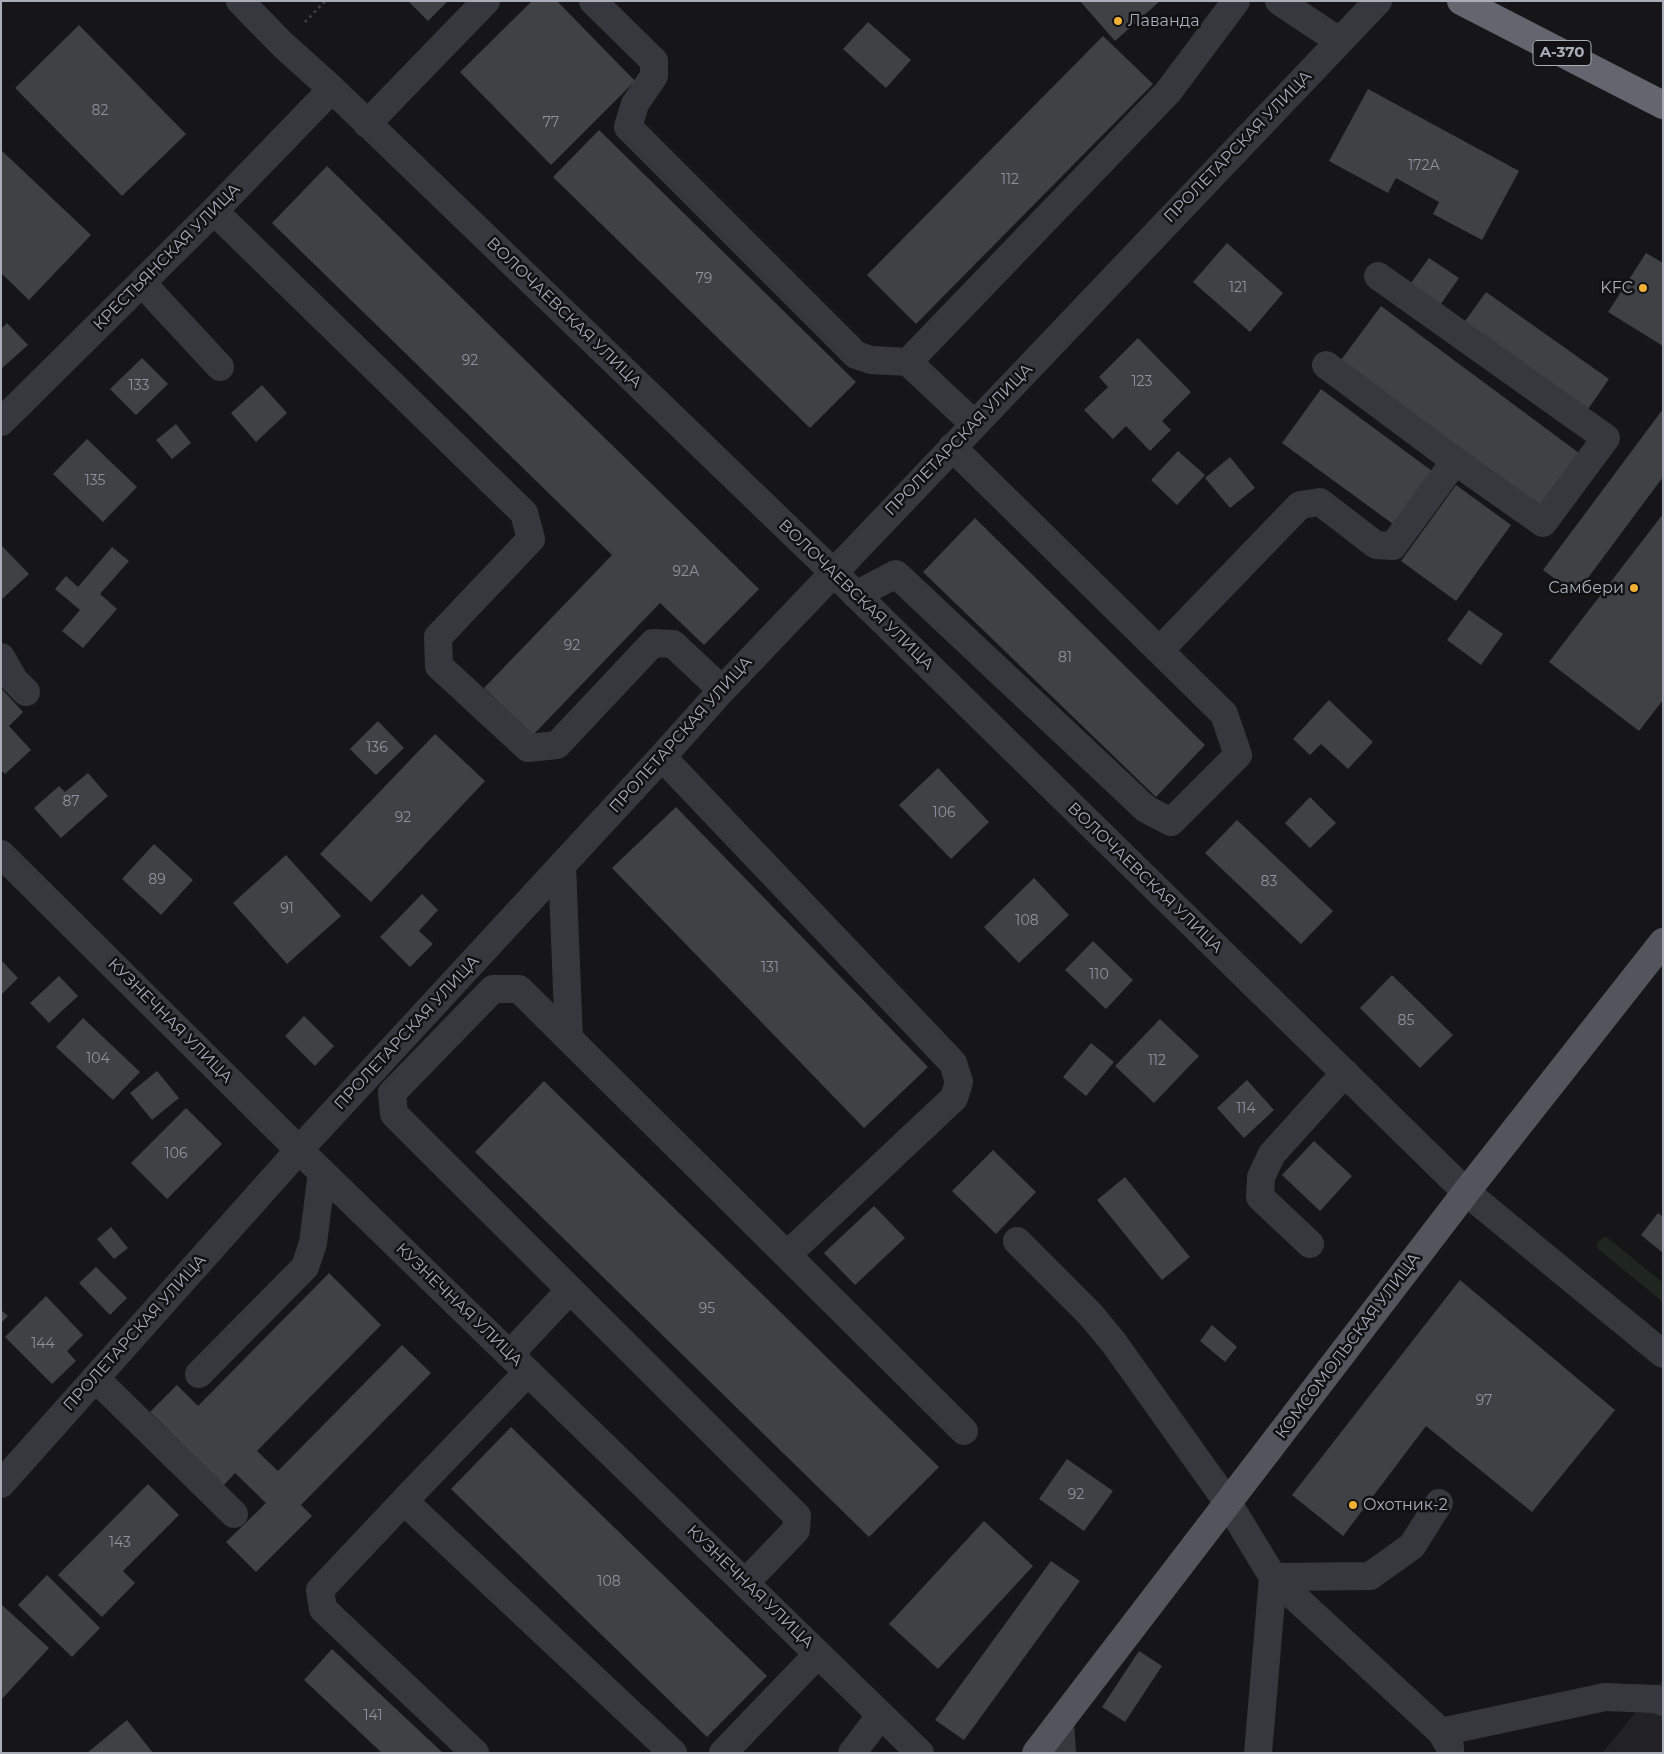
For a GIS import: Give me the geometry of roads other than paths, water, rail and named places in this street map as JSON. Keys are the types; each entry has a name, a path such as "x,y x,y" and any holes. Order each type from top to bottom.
{"highway":[{"name":"А-370","path":"1461,1 1663,105"}],"main road":[{"name":"КОМСОМОЛЬСКАЯ УЛИЦА","path":"1036,1753 1466,1192 1663,942"}],"street":[{"name":"ВОЛОЧАЕВСКАЯ УЛИЦА","path":"240,1 856,594 1466,1192 1663,1354"},
{"path":"367,124 486,1"},
{"path":"592,1 654,61 654,76 635,104 628,127 856,355 871,360 908,362 974,424"},
{"path":"908,362 1168,92 1236,1"},
{"path":"1280,1 1339,41"},
{"name":"ПРОЛЕТАРСКАЯ УЛИЦА","path":"1,1484 299,1150 722,690 1378,1"},
{"name":"КРЕСТЬЯНСКАЯ УЛИЦА","path":"1,422 214,211 332,89"},
{"path":"214,211 524,513 531,539 438,637 439,666 528,748 556,746 653,643 673,644 722,690"},
{"path":"1326,365 1455,461 1543,523 1606,438 1378,276"},
{"path":"142,283 220,367"},
{"path":"856,594 896,574 1146,809 1171,822 1238,755 1224,714 952,447"},
{"path":"1160,650 1300,504 1320,502 1376,545 1393,546 1455,461"},
{"path":"1,658 14,680 26,692"},
{"path":"662,757 953,1063 958,1082 954,1098 787,1255"},
{"name":"КУЗНЕЧНАЯ УЛИЦА","path":"1,854 299,1150 920,1753"},
{"path":"562,865 569,1039"},
{"path":"746,1582 796,1530 797,1516 394,1114 392,1093 493,989 519,989 964,1431"},
{"path":"1310,1244 1260,1198 1261,1177 1272,1154 1345,1073"},
{"path":"199,1374 305,1266 313,1243 322,1172"},
{"path":"1017,1241 1090,1314 1114,1343 1228,1503 1273,1577 1445,1742 1605,1697 1656,1699 1663,1702"},
{"path":"475,1753 323,1609 320,1590 404,1501 519,1363 570,1290"},
{"path":"95,1378 234,1514"},
{"path":"404,1501 673,1753"},
{"path":"1273,1577 1370,1576 1412,1546 1439,1503"},
{"path":"1258,1753 1273,1577"},
{"path":"723,1753 818,1654"},
{"path":"852,1753 881,1715"},
{"path":"1060,1722 1062,1753"}],"place":[{"name":"Лаванда","path":"1118,21"},
{"name":"KFC","path":"1643,288"},
{"name":"Самбери","path":"1634,588"},
{"name":"Охотник-2","path":"1353,1505"}]}
